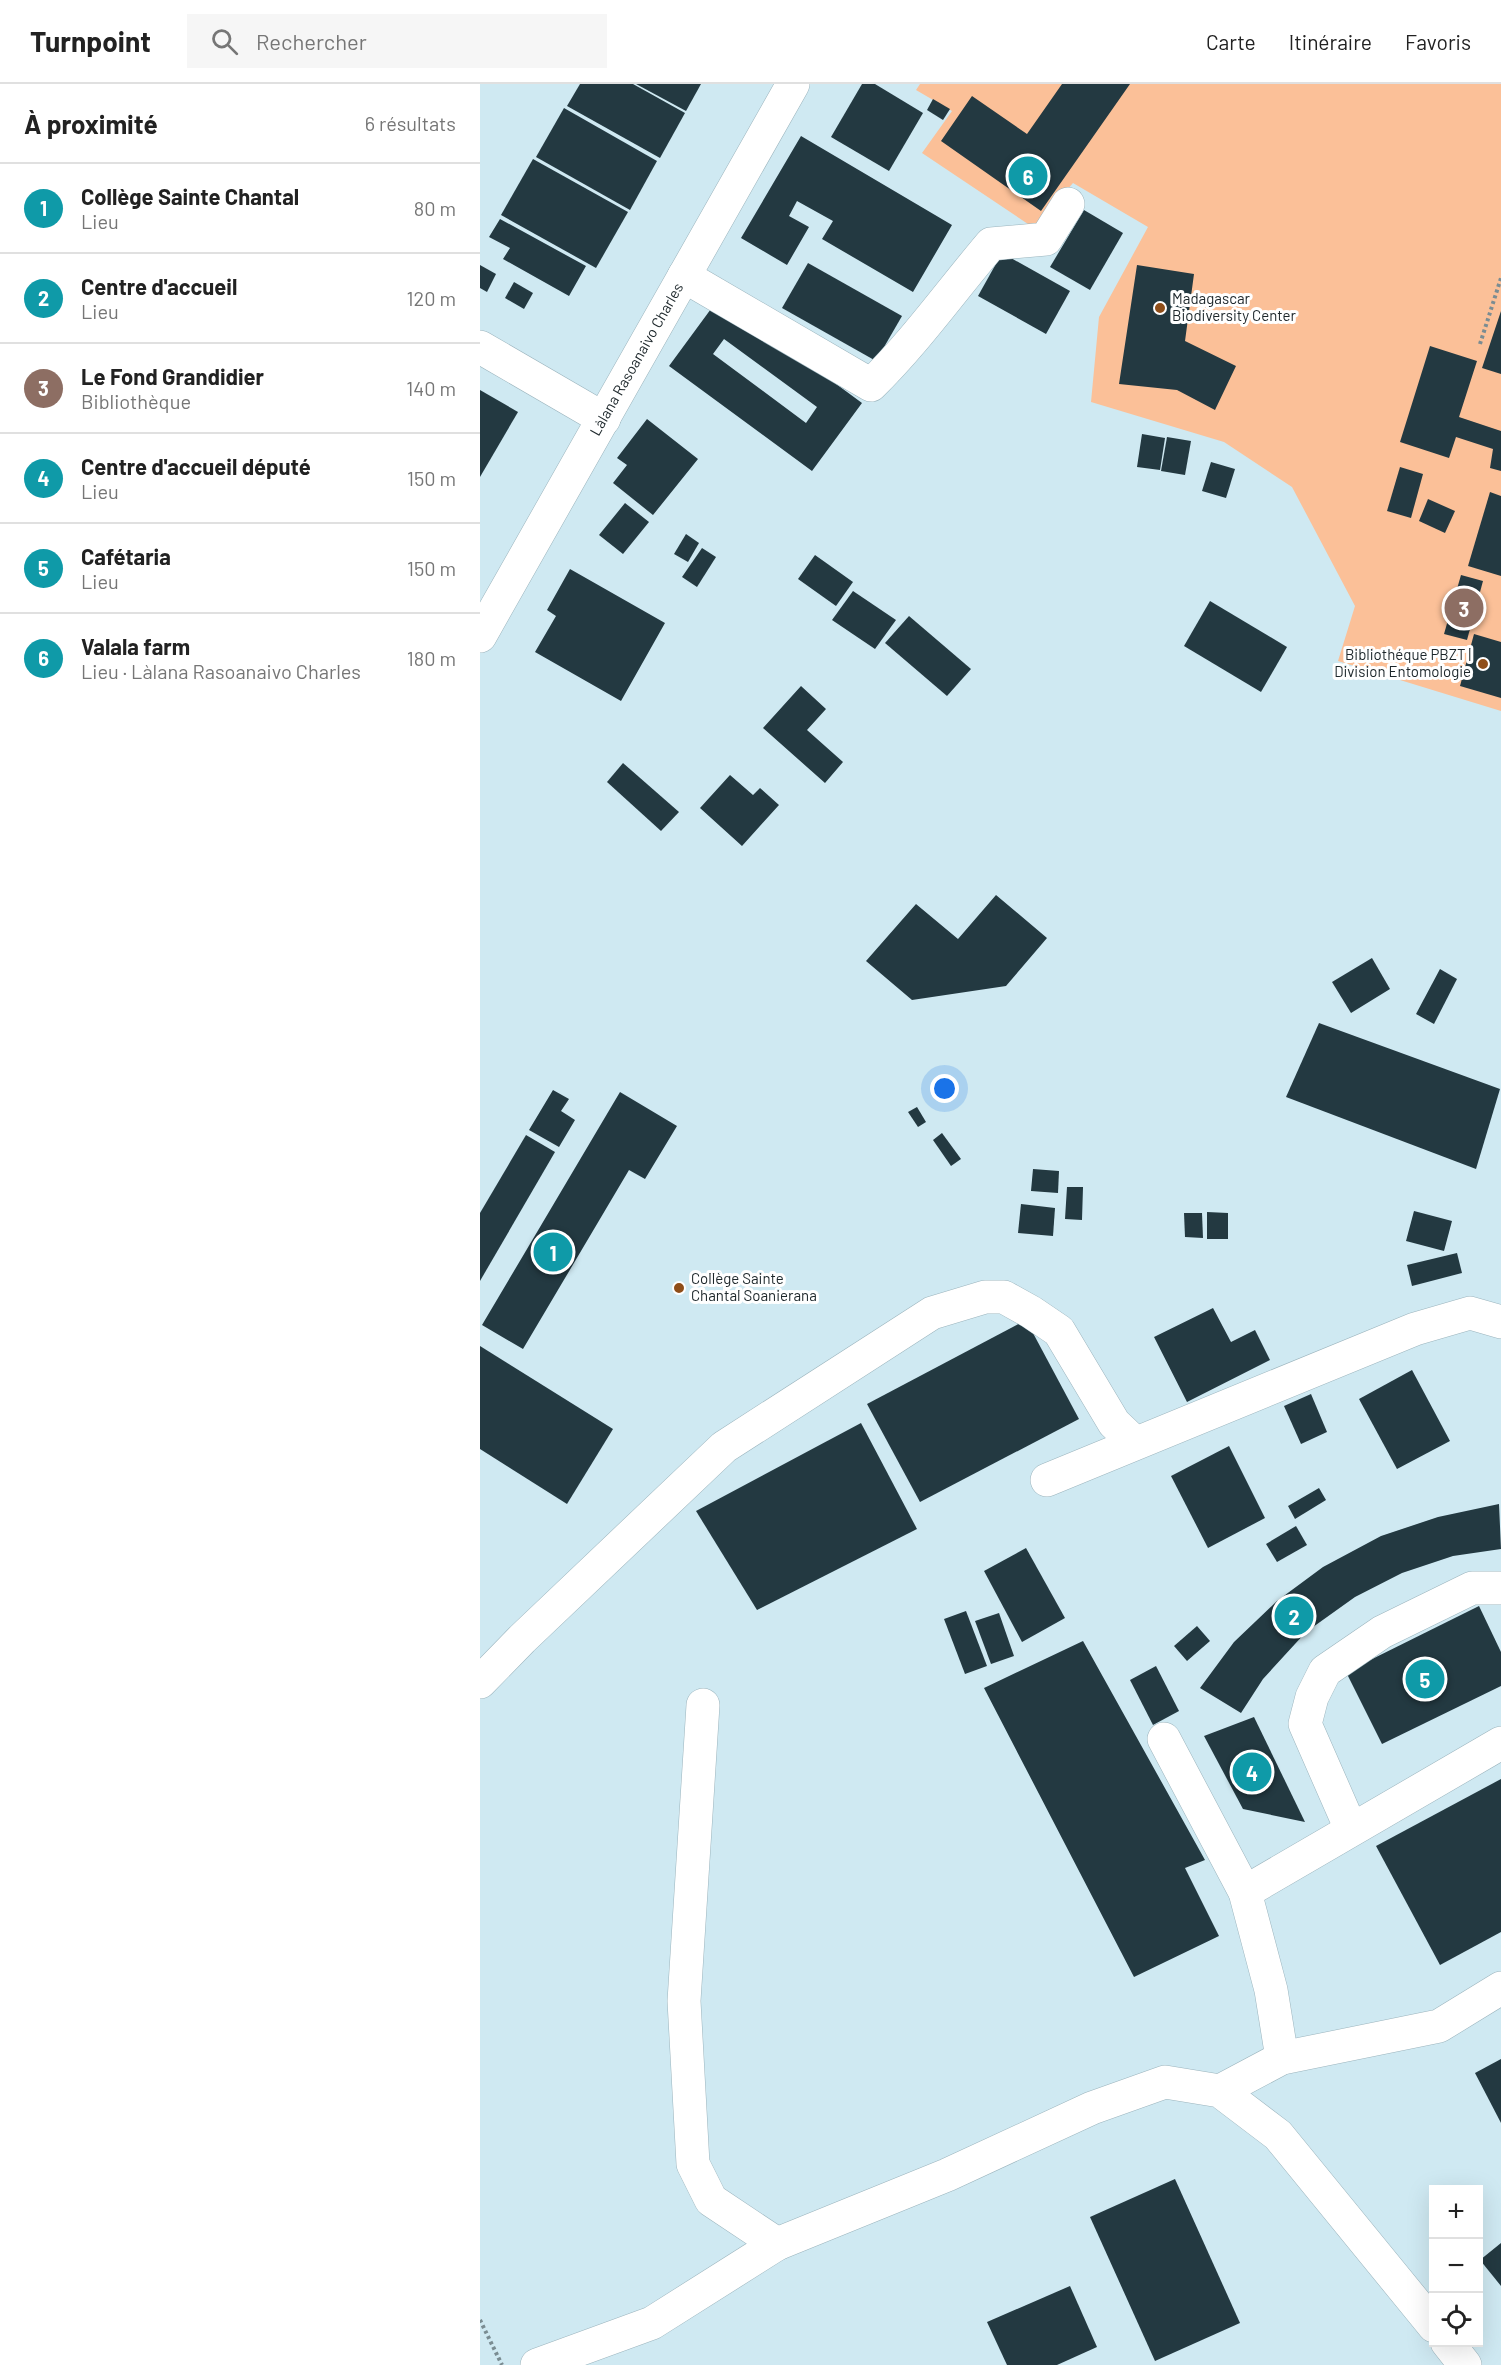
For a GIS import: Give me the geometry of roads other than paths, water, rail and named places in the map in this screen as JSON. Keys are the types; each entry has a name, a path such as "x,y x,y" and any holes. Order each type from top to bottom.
{"street":[{"name":"Làlana Rasoanaivo Charles","path":"480,636 793,84"},
{"path":"684,276 872,385 900,357 950,292 991,244 1046,238 1068,204"},
{"path":"480,347 604,419"},
{"path":"480,1682 522,1639 724,1447 932,1312 985,1297 1004,1297 1031,1312 1059,1331 1114,1423 1135,1443"},
{"path":"1047,1480 1415,1329 1470,1313 1501,1322"},
{"path":"1352,1829 1305,1724 1312,1697 1325,1671 1382,1632 1472,1588 1501,1588"},
{"path":"704,1705 684,2001 693,2164 711,2200 777,2244"},
{"path":"1164,1739 1245,1892 1271,1990 1282,2058"},
{"path":"1245,1892 1501,1743"},
{"path":"1220,2091 1282,2058 1439,2026 1501,1988"},
{"path":"537,2365 652,2323 777,2244 947,2175 1092,2108 1165,2082 1220,2091 1278,2135 1429,2320"},
{"path":"1450,2347 1465,2365"}],"place":[{"name":"Valala farm","path":"1028,176"},
{"name":"Madagascar Biodiversity Center","path":"1160,308"},
{"name":"Le Fond Grandidier","path":"1464,608"},
{"name":"Bibliothéque PBZT | Division Entomologie","path":"1483,664"},
{"name":"Collège Sainte Chantal","path":"553,1252"},
{"name":"Collège Sainte Chantal Soanierana","path":"679,1288"},
{"name":"Centre d'accueil","path":"1294,1616"},
{"name":"Cafétaria","path":"1425,1679"},
{"name":"Centre d'accueil député","path":"1252,1772"}]}
